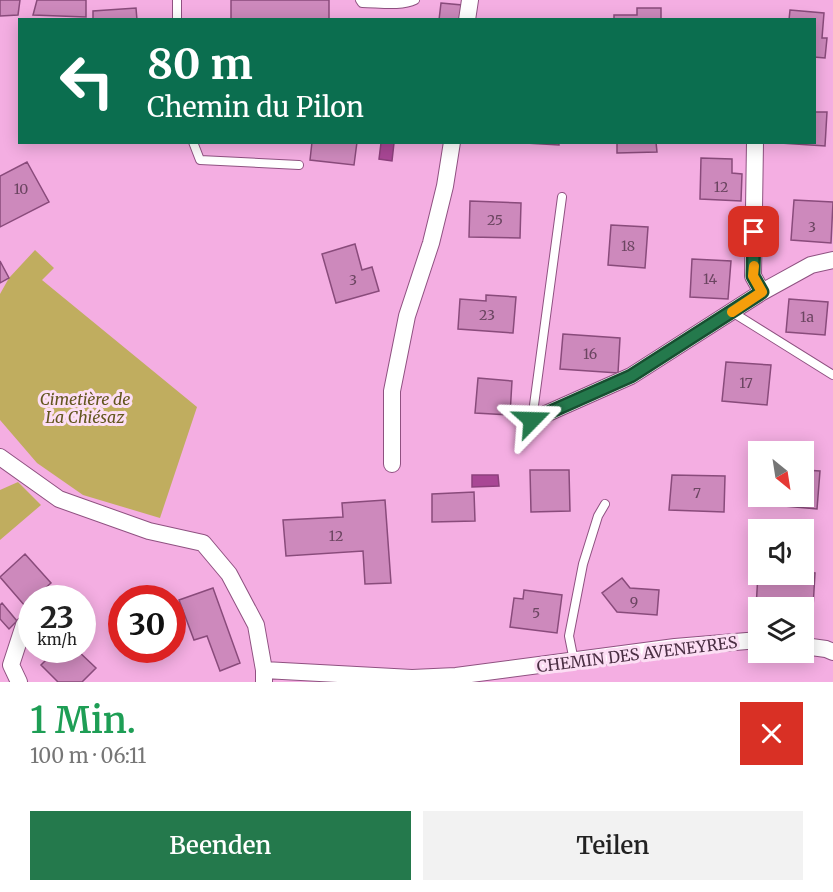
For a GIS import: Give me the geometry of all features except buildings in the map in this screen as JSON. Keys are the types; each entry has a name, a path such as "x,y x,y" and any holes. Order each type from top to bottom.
{"street":[{"path":"467,18 470,0"},
{"path":"392,464 392,391 407,316 443,198 452,144"},
{"path":"755,144 753,276 762,292"},
{"path":"532,420 631,376 762,292 811,265 833,260"},
{"path":"0,457 59,499 149,531 203,543 229,574 256,625 264,676"},
{"name":"CHEMIN DES AVENEYRES","path":"264,676 412,678 456,676 675,647 748,641"},
{"path":"18,643 11,665 19,682"},
{"path":"814,647 833,652"}],"lane":[{"path":"177,0 177,18"},
{"path":"360,0 362,3 415,0"},
{"path":"194,144 200,160 299,165"},
{"path":"532,420 562,197"},
{"path":"732,312 833,375"},
{"path":"574,661 569,636 583,564 595,524 605,504"}],"green space":[{"name":"Cimetière de La Chiésaz","path":"35,250 54,268 42,280 197,407 160,518 83,495 37,463 0,420 0,294 9,278"},
{"path":"18,482 41,505 0,540 0,490"}],"shaded area":[{"path":"381,144 394,144 392,161 379,159"},
{"path":"472,475 498,475 499,486 472,487"}],"slow traffic":[{"path":"732,312 762,292 753,276 754,266"}],"route":[{"path":"532,420 631,376 762,292 753,276 754,232"}]}
